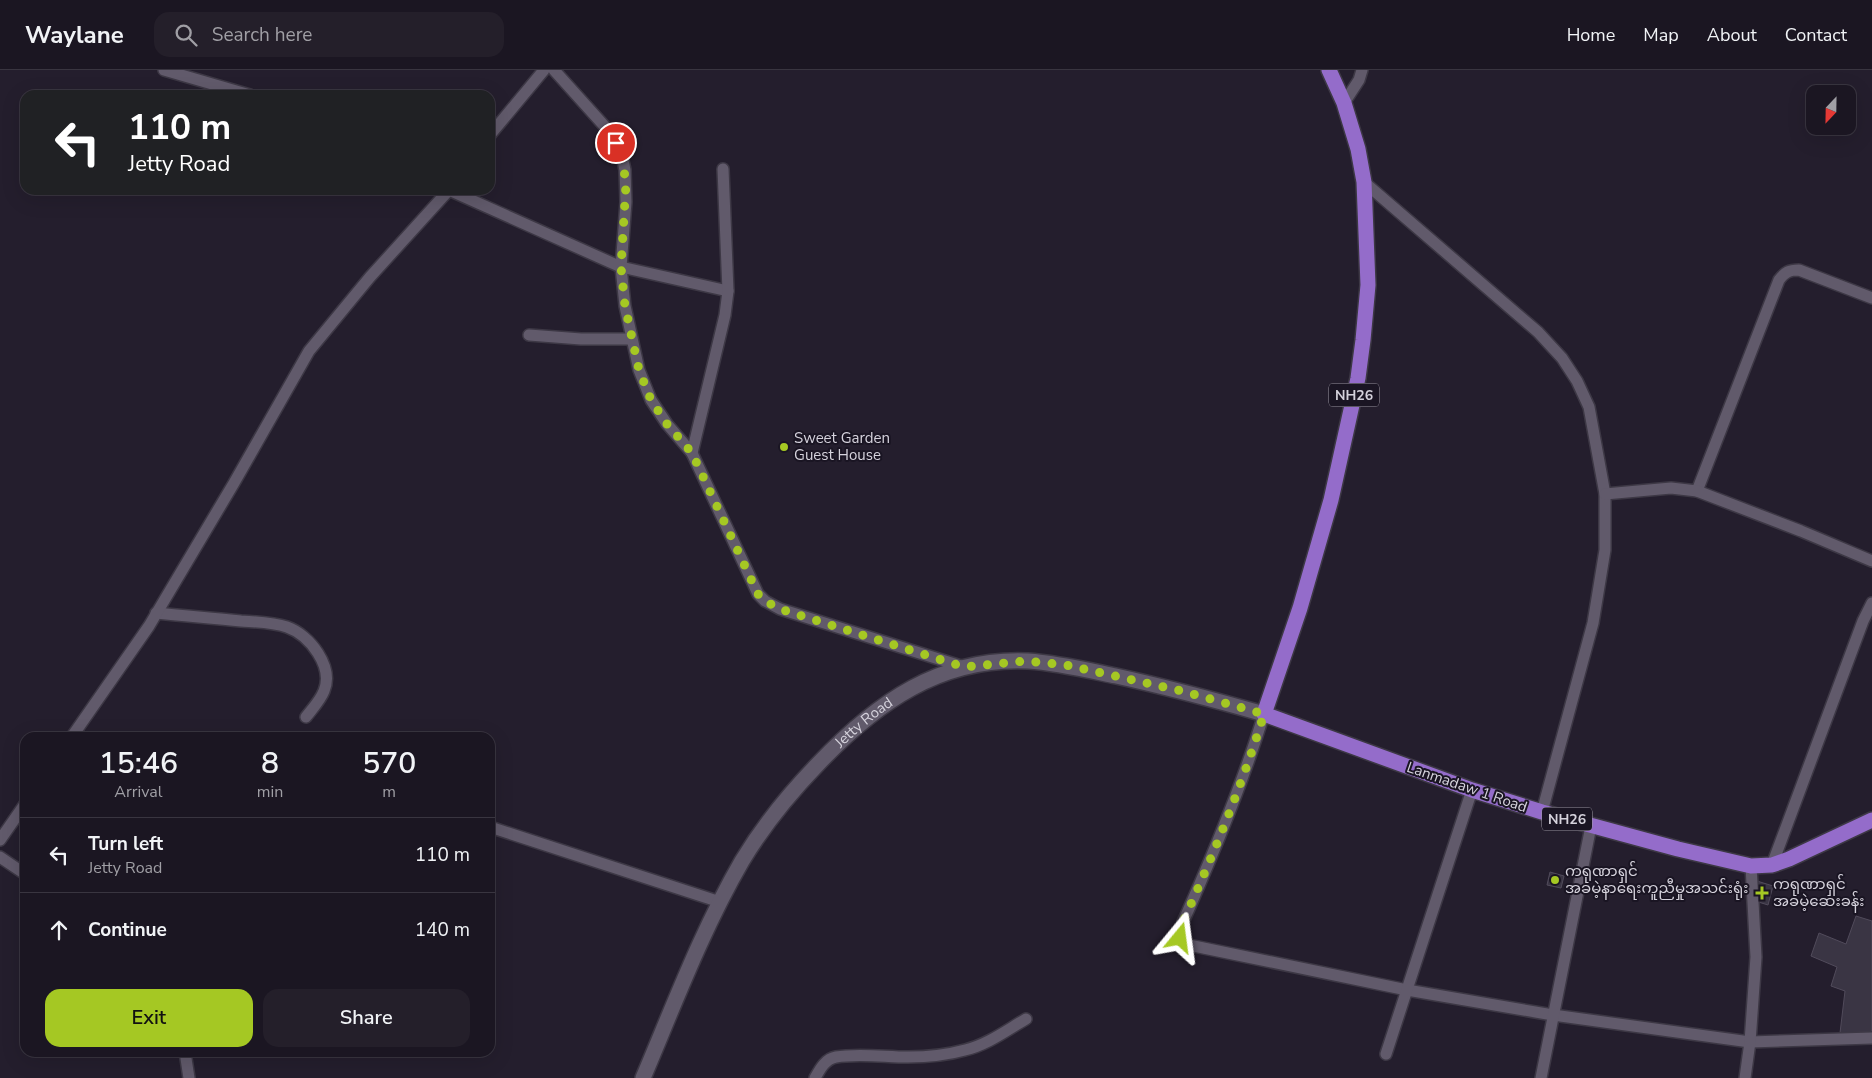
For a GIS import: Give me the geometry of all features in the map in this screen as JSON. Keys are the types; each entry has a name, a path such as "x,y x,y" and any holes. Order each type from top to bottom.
{"highway":[{"name":"NH26","path":"1264,714 1300,608 1331,500 1358,378 1363,340 1368,285 1364,182 1358,149 1344,103 1329,70"},
{"name":"Lanmadaw 1 Road","path":"1264,714 1472,790 1542,812 1751,866 1772,865 1825,843 1872,820"}],"street":[{"path":"164,70 233,90"},
{"path":"495,129 544,70"},
{"path":"554,70 608,130 622,156 626,193 621,267 625,306 639,370 651,400 667,424 692,453 758,594 765,601 780,609 964,667"},
{"path":"1344,103 1359,80 1362,70"},
{"path":"692,453 726,315 728,291 723,169"},
{"path":"1364,182 1538,332 1562,358 1577,381 1589,407 1605,494 1605,550 1593,622 1542,812"},
{"path":"75,732 135,648 238,476 309,351 370,277 444,195"},
{"path":"460,195 621,267 728,291"},
{"path":"1697,491 1779,280 1785,273 1791,270 1799,270 1872,298"},
{"path":"529,335 581,339 631,339"},
{"path":"1605,494 1671,488 1697,491 1801,531 1872,562"},
{"path":"1772,865 1863,621 1872,603"},
{"path":"156,613 271,624 296,631 307,640 320,658 326,679 324,690 306,717"},
{"name":"Jetty Road","path":"643,1078 694,957 742,861 784,801 800,782 846,734 884,704 925,680 964,667 1026,661 1066,665 1182,691 1264,714"},
{"path":"1264,714 1250,761 1215,851 1179,931 1180,938 1184,944 1191,947 1407,990 1553,1015 1750,1042 1802,1042 1872,1038"},
{"path":"1386,1054 1472,790"},
{"path":"0,840 20,811"},
{"path":"1541,1078 1591,826"},
{"path":"495,829 720,902"},
{"path":"0,857 20,871"},
{"path":"1745,1078 1750,1042 1756,957 1751,866"},
{"path":"815,1078 826,1061 835,1057 908,1057 940,1055 968,1050 993,1039 1026,1019"},
{"path":"186,1057 189,1078"}],"building":[{"name":"ကရုဏာရှင် အခမဲ့နာရေးကူညီမှုအသင်းရုံး","path":"1550,872 1564,876 1561,888 1547,885"},
{"path":"1757,881 1773,886 1768,905 1752,900"},
{"path":"1856,916 1872,921 1872,1032 1840,1033 1845,991 1831,986 1837,967 1811,956 1819,933 1846,944"}],"place":[{"name":"Sweet Garden Guest House","path":"784,447"},
{"name":"ကရုဏာရှင် အခမဲ့နာရေးကူညီမှုအသင်းရုံး","path":"1555,880"},
{"name":"ကရုဏာရှင် အခမဲ့ဆေးခန်း","path":"1762,893"}],"route":[{"path":"616,143 622,156 626,184 621,267 625,306 639,370 651,400 667,424 692,453 758,594 765,601 780,609 964,667 1026,661 1066,665 1182,691 1264,714 1250,761 1215,851 1179,931 1180,938"}]}
